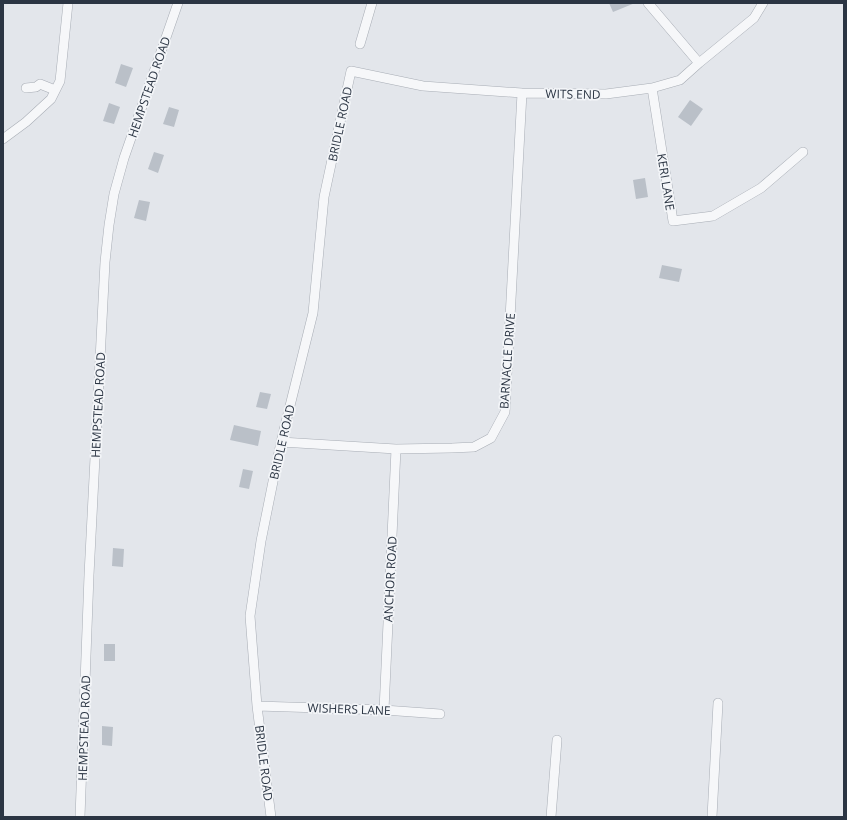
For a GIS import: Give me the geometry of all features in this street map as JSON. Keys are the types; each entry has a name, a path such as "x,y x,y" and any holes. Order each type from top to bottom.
{"street":[{"path":"3,139 26,122 51,98 60,81 68,3"},
{"name":"HEMPSTEAD ROAD","path":"80,817 89,575 109,225 114,194 124,158 178,3"},
{"path":"360,44 372,3"},
{"path":"648,3 699,62"},
{"name":"WITS END","path":"351,71 423,86 522,93 606,94 652,88 680,80 699,62 754,18 763,3"},
{"name":"BRIDLE ROAD","path":"271,817 257,706 250,616 261,541 282,442 313,313 324,197 351,71"},
{"path":"26,88 36,87 40,84 55,90"},
{"name":"KERI LANE","path":"652,88 673,221 713,216 761,188 803,152"},
{"name":"BARNACLE DRIVE","path":"282,442 396,449 452,448 474,446 491,438 505,412 522,93"},
{"name":"ANCHOR ROAD","path":"384,710 396,449"},
{"path":"712,817 718,703"},
{"name":"WISHERS LANE","path":"257,706 384,710 440,714"},
{"path":"551,817 557,740"}],"building":[{"path":"609,3 635,3 613,12"},
{"path":"121,64 133,68 126,87 115,83"},
{"path":"690,100 703,109 691,126 678,117"},
{"path":"109,103 120,107 114,124 103,121"},
{"path":"169,107 179,110 174,127 163,124"},
{"path":"154,152 164,155 158,173 148,169"},
{"path":"645,178 648,197 636,199 633,180"},
{"path":"139,200 150,202 146,221 134,218"},
{"path":"662,265 682,269 679,282 659,278"},
{"path":"260,392 271,394 267,409 256,407"},
{"path":"234,425 261,431 258,446 230,440"},
{"path":"243,469 253,471 249,489 239,487"},
{"path":"113,548 124,549 123,567 112,566"},
{"path":"104,644 115,644 115,661 104,661"},
{"path":"102,726 113,727 112,746 102,745"}]}
